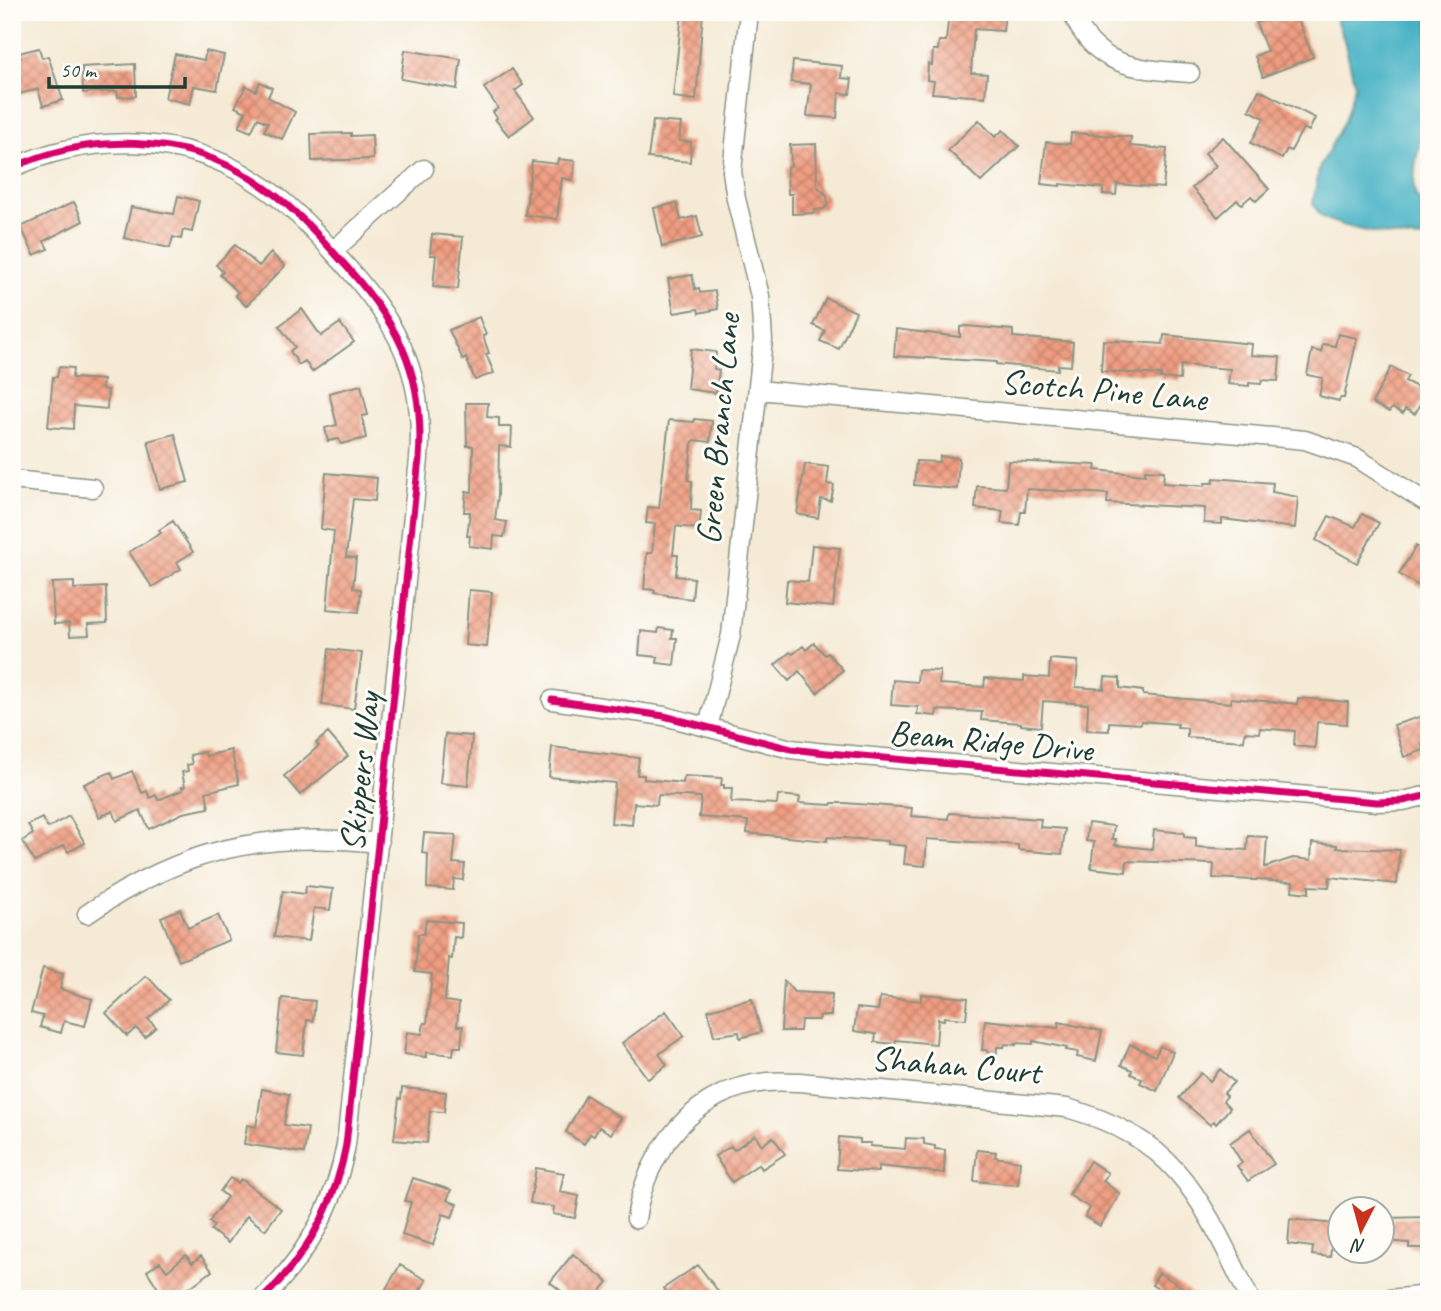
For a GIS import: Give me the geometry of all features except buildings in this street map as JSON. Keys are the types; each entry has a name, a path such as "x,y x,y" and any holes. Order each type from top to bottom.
{"street":[{"name":"Green Branch Lane","path":"708,727 730,635 763,340 763,313 732,171 748,12"},
{"path":"1072,12 1090,42 1107,57 1138,69 1190,74"},
{"name":"Skippers Way","path":"12,168 35,157 84,145 135,143 169,146 225,164 255,180 295,211 334,251 376,299 394,329 414,380 420,424 418,472 349,1128 340,1172 320,1222 288,1273 262,1299"},
{"path":"334,251 424,169"},
{"name":"Scotch Pine Lane","path":"758,390 1305,439 1357,458 1429,504"},
{"path":"12,480 93,488"},
{"name":"Beam Ridge Drive","path":"552,701 630,710 791,749 817,752 1377,802 1403,801 1429,795"},
{"path":"87,914 152,875 215,852 256,843 289,840 331,838 379,843"},
{"name":"Shahan Court","path":"636,1219 646,1177 672,1133 704,1105 742,1087 767,1082 800,1082 1066,1108 1091,1114 1122,1128 1169,1162 1201,1200 1250,1299"},
{"path":"1389,1299 1429,1295"}],"water":[{"path":"1333,12 1429,12 1425,114 1414,188 1416,197 1429,211 1428,239 1344,226 1323,217 1313,204 1319,169 1345,119 1355,85 1344,40"}],"cycle path":[{"path":"12,168 72,149 135,143 198,154 227,165 267,189 288,206 357,279 390,324 411,372 417,399 419,459 346,1145 334,1188 316,1229 292,1266 262,1299"},
{"path":"552,700 664,716 791,749 817,752 1377,802 1403,801 1429,795"}]}
